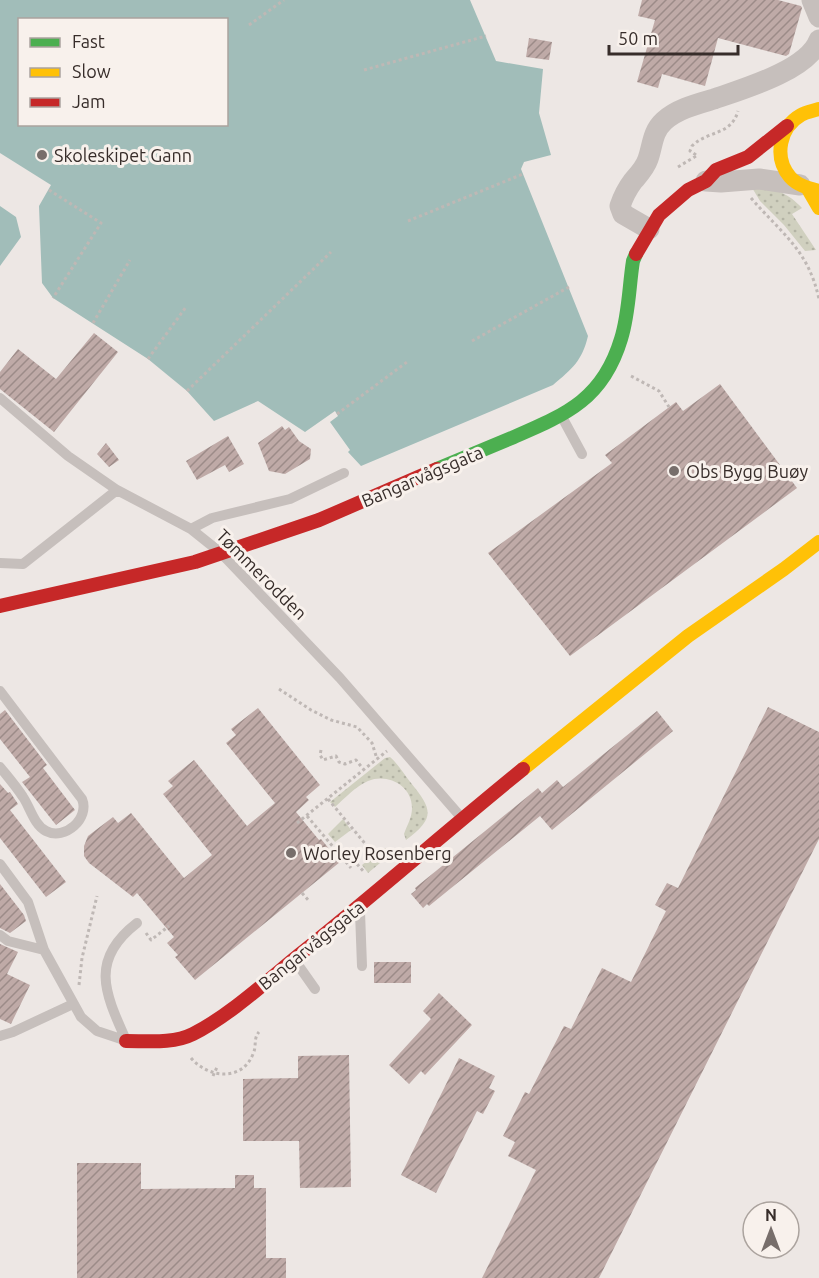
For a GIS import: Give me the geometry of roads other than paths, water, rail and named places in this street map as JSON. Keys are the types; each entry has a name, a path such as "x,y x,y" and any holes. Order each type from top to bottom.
{"main road":[{"name":"Bangarvågsgata","path":"0,606 180,567 319,519 562,416 587,397 611,366 622,337 633,261 649,228 672,203 688,190 706,181 716,170 748,158 796,116 809,110 819,109"},
{"path":"787,126 781,138 780,152 786,171 809,189 819,208"},
{"name":"Bangarvågsgata","path":"126,1041 168,1041 192,1035 247,997 360,906 462,818 687,636 819,542"}],"street":[{"path":"812,0 819,16"},
{"path":"649,228 623,214 620,206 629,188 642,171 648,159 655,132 664,121 684,109 743,89 798,65 811,54 819,40"},
{"path":"706,181 721,183 759,179 809,189"}],"lane":[{"name":"Tømmerodden","path":"0,398 68,456 117,490 191,529 221,553 340,678 462,818"},
{"path":"562,416 582,454"},
{"path":"191,529 212,518 291,499 344,473"},
{"path":"0,563 24,564 117,490"},
{"path":"0,691 81,799 83,811 79,821 75,826 61,833 45,831 24,798 1,770"},
{"path":"0,864 28,902 44,950 75,1008 97,1031 126,1041"},
{"path":"360,906 362,966"},
{"path":"126,1041 109,1001 105,983 107,964 113,947 124,932 137,923"},
{"path":"0,935 8,940 44,950"},
{"path":"294,959 315,989"},
{"path":"0,1036 75,1008"}],"water":[{"path":"0,0 470,0 496,61 543,69 539,113 551,155 524,162 521,169 588,336 586,345 575,364 553,385 361,466 348,452 350,450 330,422 338,416 335,411 305,432 258,401 214,421 187,391 148,359 53,298 42,283 39,206 51,185 0,153"},
{"path":"0,206 16,217 21,237 0,266"}],"place":[{"name":"Skoleskipet Gann","path":"42,155"},
{"name":"Obs Bygg Buøy","path":"674,471"},
{"name":"Worley Rosenberg","path":"291,853"}]}
